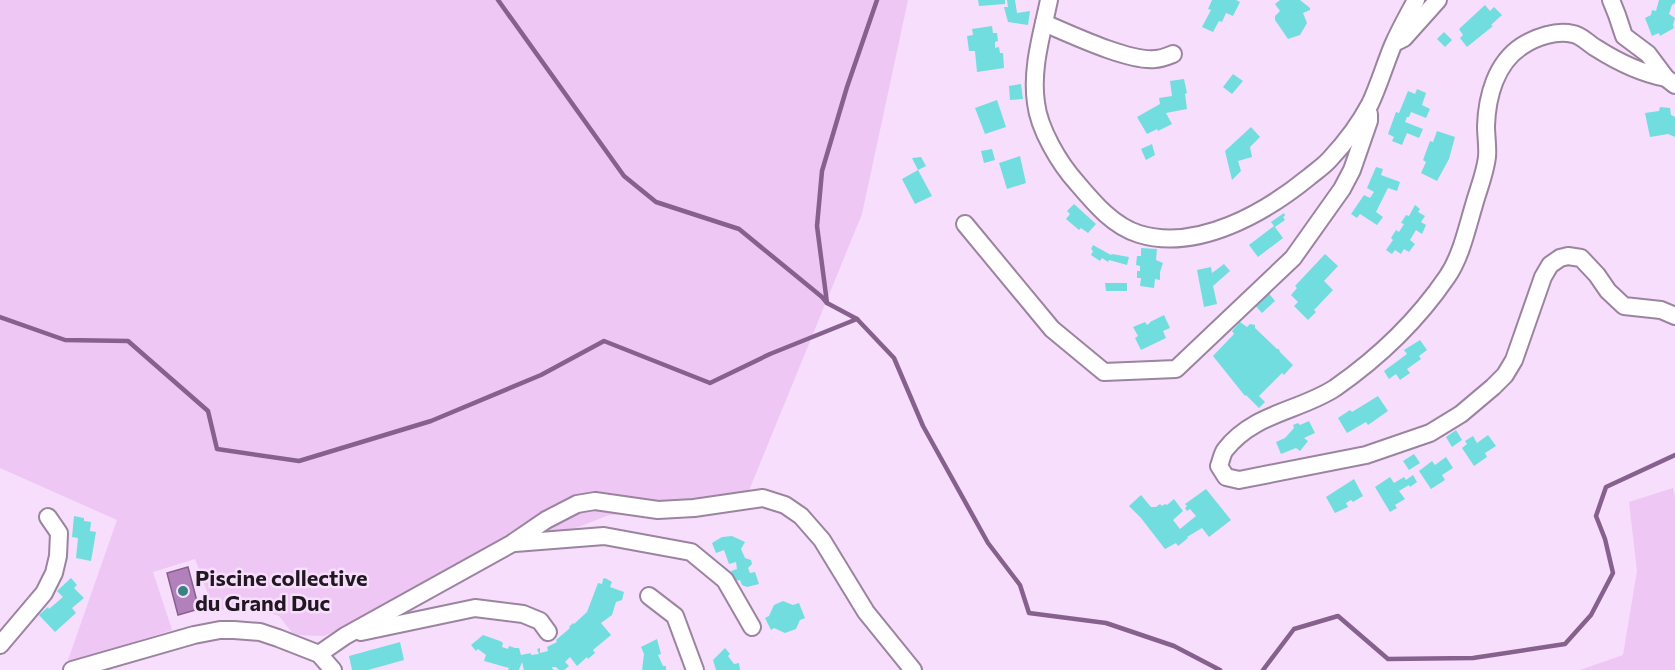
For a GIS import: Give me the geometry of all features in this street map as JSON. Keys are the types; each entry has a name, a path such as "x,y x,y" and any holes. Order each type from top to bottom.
{"street":[{"path":"1049,0 1036,58 1034,81 1036,105 1049,140 1070,176 1097,207 1120,224 1137,234 1182,238 1209,233 1237,223 1264,209 1296,188 1329,160 1370,104 1394,42 1416,0"},
{"path":"1394,42 1404,38 1438,0"},
{"path":"1611,0 1624,36 1648,54 1671,82"},
{"path":"1044,23 1136,58 1156,59 1173,54"},
{"path":"1671,82 1624,64 1588,44 1576,34 1564,33 1537,38 1520,48 1504,62 1494,82 1488,104 1486,157 1482,182 1468,231 1449,275 1393,341 1363,367 1332,390 1258,422 1224,451 1219,466 1226,477 1239,480 1366,455 1430,433 1478,400 1505,375 1514,360 1543,277 1550,265 1560,258 1568,256 1581,258 1608,291 1624,306 1661,310 1675,316"},
{"path":"965,224 1052,329 1104,372 1176,369 1293,258 1342,189 1352,170 1369,121 1370,104"},
{"path":"319,654 345,636 511,544 546,520 577,504 595,501 658,510 715,506 763,498 785,505 801,516 822,540 866,612 913,670"},
{"path":"0,645 44,593 54,573 58,556 59,533 48,517"},
{"path":"511,544 604,536 691,552 725,580 752,627"},
{"path":"650,596 675,616 695,670"},
{"path":"345,636 475,608 523,614 540,621 548,633"},
{"path":"72,670 194,635 220,630 260,632 278,638 319,654 333,670"}],"shaded area":[{"path":"0,0 908,0 862,214 741,510 609,515 510,554 324,636 294,635 279,616 256,607 214,610 195,559 153,572 172,630 67,663 117,520 0,468"},
{"path":"1673,488 1675,497 1675,670 1580,670 1623,655 1637,571 1629,502"},
{"name":"Piscine collective du Grand Duc","path":"188,567 199,609 178,615 167,573"}],"building":[{"path":"978,0 1005,0 1005,4 979,6"},
{"path":"1007,0 1015,0 1017,13 1030,11 1028,25 1008,22 1004,7 1008,7"},
{"path":"1212,0 1240,2 1233,16 1226,13 1213,32 1202,27 1211,10 1208,9"},
{"path":"1280,0 1300,0 1310,8 1303,13 1307,23 1300,35 1288,39 1275,20 1275,16 1280,11 1275,4"},
{"path":"1659,0 1675,0 1669,14 1675,18 1674,28 1660,36 1659,33 1652,36 1645,18 1651,15 1652,10 1656,11"},
{"path":"1485,5 1490,11 1494,7 1502,15 1491,25 1493,26 1467,47 1460,38 1463,35 1459,29"},
{"path":"992,26 993,33 997,33 998,41 995,42 995,48 999,47 1000,53 1003,53 1004,68 977,72 975,51 969,51 967,36 973,35 972,29"},
{"path":"1444,32 1452,40 1445,47 1437,39"},
{"path":"1233,74 1243,81 1232,94 1223,87"},
{"path":"1184,79 1187,109 1166,113 1172,124 1147,134 1137,117 1160,104 1159,98 1172,96 1170,81"},
{"path":"1021,84 1023,99 1010,100 1009,86"},
{"path":"1417,89 1426,93 1422,105 1430,109 1426,118 1411,112 1407,117 1405,122 1423,129 1419,138 1407,133 1402,145 1392,141 1394,137 1388,134 1396,112 1399,113 1408,91 1415,94"},
{"path":"997,100 1006,127 985,134 975,108"},
{"path":"1660,107 1670,108 1671,115 1675,117 1675,137 1668,134 1650,137 1645,113 1659,111"},
{"path":"1251,127 1260,137 1250,147 1252,157 1238,161 1241,171 1232,180 1225,151"},
{"path":"1437,131 1455,137 1449,159 1437,181 1421,173 1426,162 1423,160 1430,141 1433,142"},
{"path":"1152,144 1155,155 1146,160 1141,149"},
{"path":"992,149 995,160 984,163 981,151"},
{"path":"1020,156 1026,183 1007,189 999,163"},
{"path":"921,157 926,166 918,170 912,158"},
{"path":"1376,167 1383,169 1381,175 1400,182 1397,191 1388,188 1376,212 1383,217 1377,225 1360,214 1357,218 1351,214 1364,195 1370,198 1374,192 1367,188"},
{"path":"918,170 932,196 915,204 902,179"},
{"path":"1074,204 1096,224 1088,233 1081,228 1079,230 1066,219 1070,214 1067,211"},
{"path":"1415,205 1420,209 1418,212 1425,216 1421,222 1426,225 1422,234 1416,230 1410,240 1415,244 1409,252 1404,249 1401,254 1395,250 1392,254 1386,250 1393,240 1391,238 1396,230 1399,232 1404,224 1401,223 1406,215 1409,216"},
{"path":"1284,213 1285,220 1275,227 1283,238 1258,257 1249,245 1274,226 1271,222"},
{"path":"1093,245 1111,255 1129,257 1127,265 1109,260 1108,262 1102,258 1100,261 1091,255"},
{"path":"1141,248 1157,249 1156,260 1163,263 1160,280 1155,279 1154,288 1140,286 1141,278 1137,278 1140,266 1136,265 1137,256 1141,256"},
{"path":"1325,254 1338,266 1324,281 1333,290 1308,320 1294,306 1298,302 1291,295 1297,288 1295,286"},
{"path":"1224,264 1230,271 1213,286 1217,304 1204,307 1197,270 1211,267 1212,273"},
{"path":"1105,283 1127,283 1127,291 1106,291"},
{"path":"1267,291 1275,301 1262,313 1253,303"},
{"path":"1164,315 1170,328 1163,331 1166,338 1141,350 1133,327 1145,322 1147,325"},
{"path":"1240,322 1247,327 1250,324 1255,325 1255,328 1293,365 1259,396 1265,402 1259,408 1245,396 1213,356 1234,334 1232,331"},
{"path":"1420,340 1427,350 1419,356 1421,359 1407,369 1410,373 1400,380 1396,374 1389,379 1384,371 1407,354 1404,350"},
{"path":"1378,396 1388,411 1368,425 1366,422 1347,433 1338,418"},
{"path":"1309,421 1315,433 1304,438 1308,441 1300,451 1296,448 1281,454 1276,442 1285,438 1294,428 1293,425"},
{"path":"1456,430 1462,440 1452,447 1446,437"},
{"path":"1488,435 1496,446 1485,453 1487,457 1474,466 1462,448 1467,444 1465,441 1473,436 1477,443"},
{"path":"1414,454 1420,463 1409,470 1403,461"},
{"path":"1446,457 1453,468 1442,475 1445,480 1431,489 1419,471 1432,461 1435,465"},
{"path":"1413,475 1417,482 1399,491 1405,499 1395,505 1397,508 1390,512 1375,487 1390,477 1394,483 1404,477 1406,480"},
{"path":"1354,479 1363,496 1346,503 1348,507 1335,513 1326,497"},
{"path":"1206,489 1231,520 1209,537 1202,528 1178,546 1176,543 1165,549 1129,506 1141,495 1151,507 1160,504 1167,505 1174,499 1183,511 1173,520 1180,529 1196,516 1190,509 1187,511 1185,504"},
{"path":"74,516 91,522 90,531 96,532 91,561 76,558 78,538 72,537"},
{"path":"732,536 745,542 741,549 745,558 751,560 752,564 748,568 750,573 755,572 759,584 747,587 742,585 740,580 734,581 731,571 737,569 736,562 729,564 724,550 716,553 712,543 722,537"},
{"path":"71,578 77,585 74,588 84,598 72,608 76,613 55,632 39,615 63,597 57,591"},
{"path":"605,578 612,582 610,587 624,592 622,600 616,602 612,615 601,623 611,635 593,650 595,653 577,666 570,657 565,662 569,666 564,670 552,667 553,670 524,670 522,662 519,670 508,670 509,668 484,661 486,655 478,649 476,651 471,645 483,635 500,641 503,643 502,647 519,648 521,655 539,654 537,649 540,648 540,653 548,651 547,647 557,642 556,640 573,623 587,612 598,583 602,584"},
{"path":"783,601 793,605 799,603 805,618 800,620 796,629 785,633 774,628 771,630 765,618 769,616 774,605"},
{"path":"657,639 661,654 658,655 663,666 666,666 666,670 642,670 644,654 641,647"},
{"path":"400,642 404,660 368,670 352,670 349,656"},
{"path":"725,648 734,664 739,663 740,670 716,670 713,660"}],"waterway":[{"path":"498,0 624,176 656,202 739,229 827,303 857,319 894,358 923,426 988,543 1020,585 1029,613 1106,623 1174,646 1220,670"},
{"path":"827,303 817,226 822,171 847,87 877,0"},
{"path":"0,317 65,340 128,341 208,411 217,449 299,461 431,421 541,375 604,341 710,383 770,354 857,319"},
{"path":"1263,670 1294,629 1338,616 1388,659 1473,658 1565,644 1591,615 1613,573 1605,539 1596,516 1606,487 1675,455"}],"place":[{"name":"Piscine collective du Grand Duc","path":"183,591"}]}
